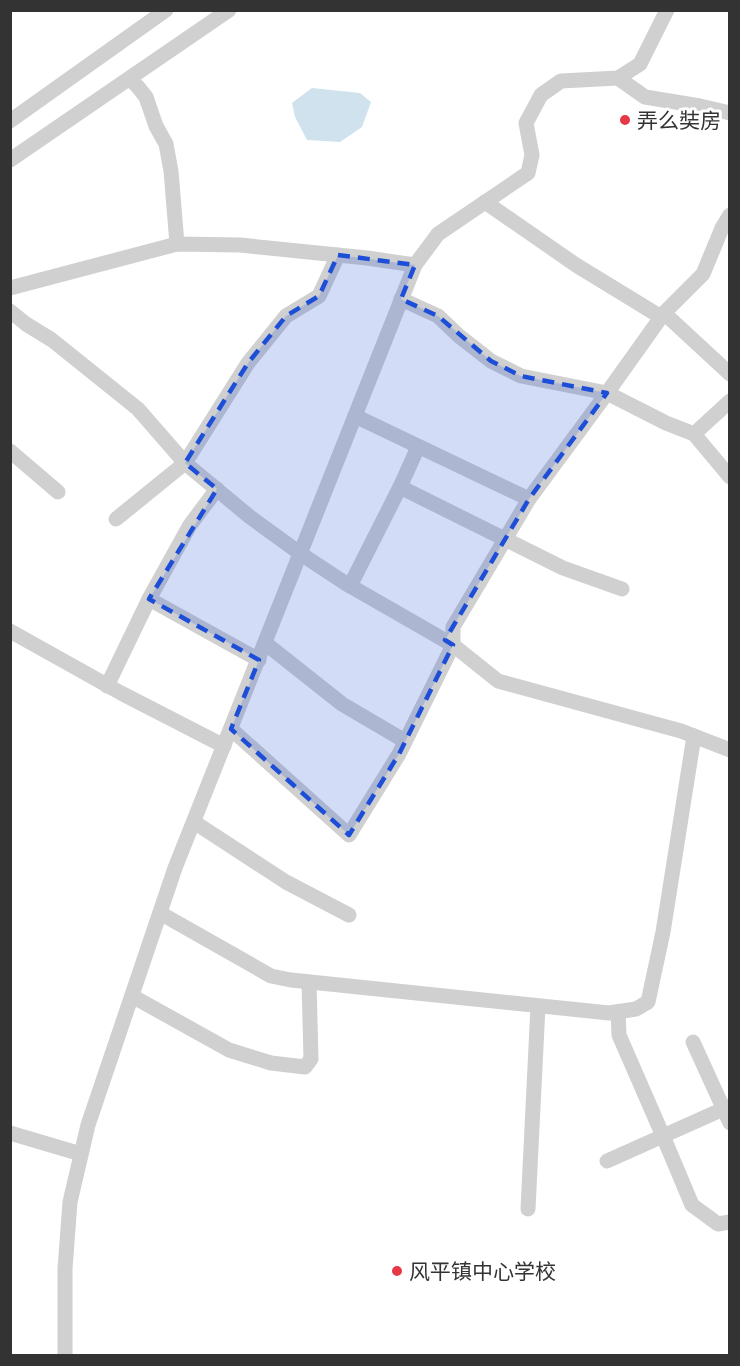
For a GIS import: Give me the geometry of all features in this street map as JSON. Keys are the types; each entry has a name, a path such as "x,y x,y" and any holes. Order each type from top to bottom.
{"street":[{"path":"10,122 166,10"},
{"path":"10,160 229,10"},
{"path":"65,1356 65,1269 70,1202 88,1125 176,868 415,265 438,234 528,173 532,154 526,123 541,95 561,81 618,78 640,64 667,10"},
{"path":"618,78 645,98 729,113"},
{"path":"130,79 146,97 156,126 166,144 171,171 177,244"},
{"path":"485,202 576,265 662,315 729,374"},
{"path":"231,729 350,835 399,754 453,645 453,627 505,539 529,500 662,315 703,274 726,222"},
{"path":"726,222 729,245"},
{"path":"10,288 177,244 240,245 415,265"},
{"path":"116,519 185,463 248,363 286,316 319,296 338,255"},
{"path":"401,299 438,316 491,361 521,376 608,393 666,423 694,434 729,477"},
{"path":"10,311 52,340 138,408 185,463 250,517 350,586 453,645 498,681 681,731 729,750"},
{"path":"694,434 729,401"},
{"path":"355,416 529,500"},
{"path":"350,586 418,447"},
{"path":"10,451 57,492"},
{"path":"400,487 564,568 622,589"},
{"path":"107,686 149,599 190,525 216,489"},
{"path":"149,599 259,660"},
{"path":"427,630 453,627"},
{"path":"10,631 107,686 224,746"},
{"path":"265,643 342,704 405,741"},
{"path":"160,913 271,976 309,982 609,1013 636,1010 648,1002 663,932 694,736"},
{"path":"194,822 286,882 348,915"},
{"path":"132,996 229,1050 271,1063 305,1066 311,1059 309,982"},
{"path":"528,1209 538,1006"},
{"path":"618,1012 618,1035 692,1205 718,1224 729,1222"},
{"path":"607,1161 663,1136 727,1113 693,1042"},
{"path":"10,1133 81,1154"}],"highlighted area":[{"path":"338,255 415,265 401,299 438,316 491,361 521,376 607,393 529,499 445,640 453,645 399,754 349,835 231,729 259,660 149,599 217,489 185,463 248,363 286,316 319,296"}],"water":[{"path":"312,88 360,93 371,102 362,127 340,142 307,140 295,117 292,103"}],"place":[{"name":"弄么奘房","path":"625,120"},
{"name":"风平镇中心学校","path":"397,1271"}]}
